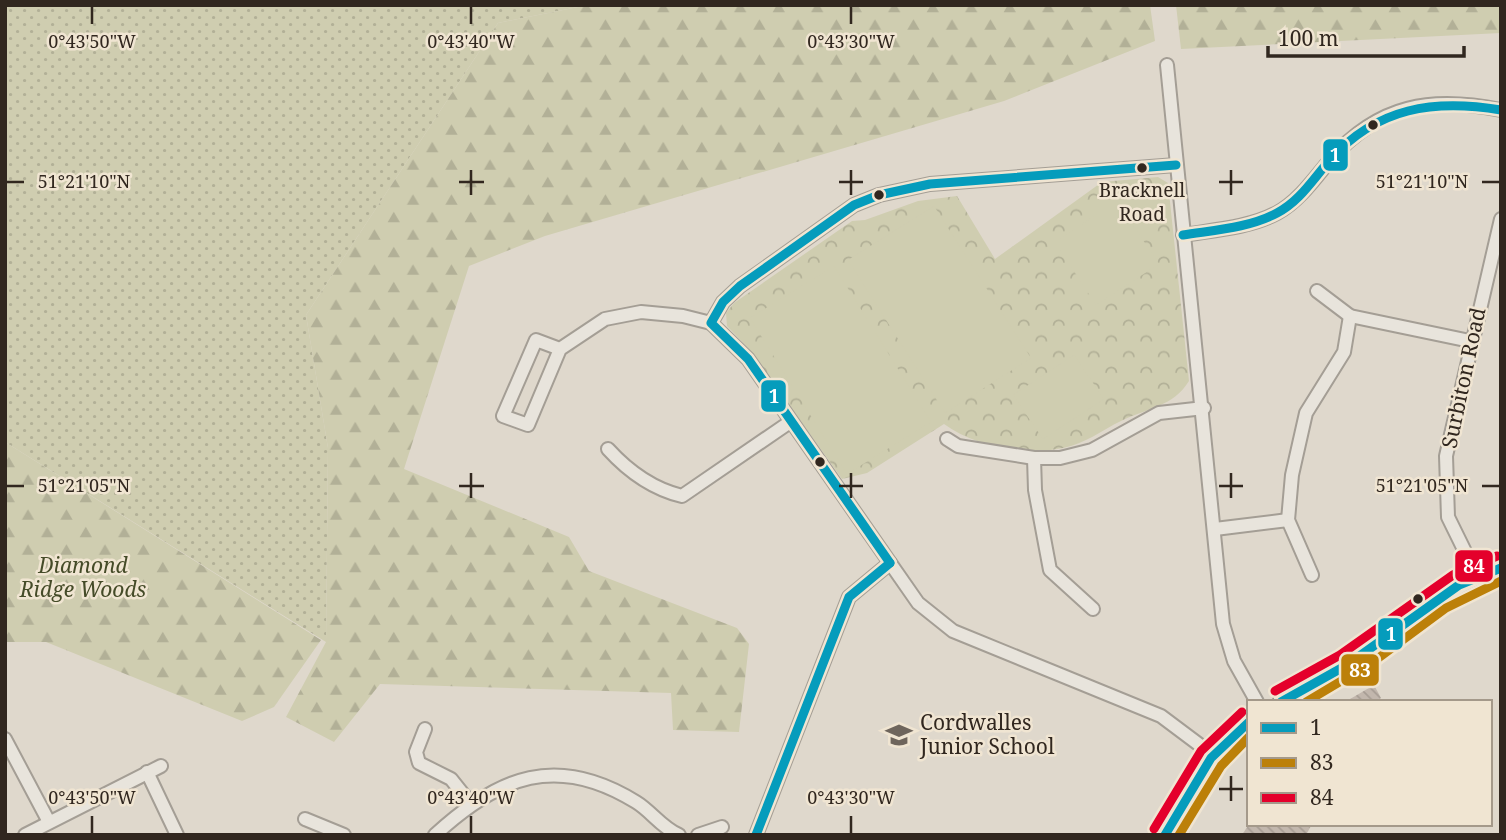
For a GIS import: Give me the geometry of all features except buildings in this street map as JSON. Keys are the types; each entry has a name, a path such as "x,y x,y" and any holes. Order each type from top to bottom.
{"street":[{"path":"1167,65 1223,624 1234,661 1256,700"},
{"path":"1183,235 1248,224 1278,212 1303,192 1345,143 1370,124 1403,109 1432,102 1465,103 1501,110"},
{"path":"711,323 723,302 740,286 855,205 878,195 930,184 1176,165"},
{"name":"Surbiton Road","path":"1476,574 1448,517 1446,456 1470,341 1501,219"},
{"path":"1317,290 1350,316 1470,341"},
{"path":"560,349 537,340 503,416 528,425 560,349 605,319 642,312 682,316 711,323 748,359 918,603 953,631 1161,716 1213,755"},
{"path":"1312,575 1288,520 1297,442 1306,413 1344,352 1350,316"},
{"path":"947,439 958,446 1034,458 1060,458 1092,450 1159,412 1203,408"},
{"path":"608,449 620,463 661,491 682,496 790,422"},
{"path":"1034,458 1035,490 1050,570 1093,609"},
{"path":"1215,529 1288,520"},
{"path":"756,835 849,597 890,563"},
{"path":"1285,700 1348,665 1454,587 1476,574 1501,568"},
{"path":"1165,835 1223,741 1247,723"},
{"path":"425,729 416,752 419,763 444,774 471,804"},
{"path":"5,738 49,822"},
{"path":"25,835 162,766"},
{"path":"147,772 177,835"},
{"path":"435,835 471,804 497,787 537,775 568,775 605,785 639,804 679,835"},
{"path":"305,819 344,835"},
{"path":"698,835 722,827"}],"green space":[{"path":"5,5 588,5 498,23 306,315 328,448 326,642 5,442"},
{"path":"588,5 1150,5 1155,41 1004,101 545,236 469,266 404,469 569,537 589,571 737,628 749,644 739,732 673,730 671,693 380,684 334,742 286,717 326,642 328,448 306,315 498,23"},
{"path":"1176,5 1501,5 1501,33 1181,49"},
{"path":"1158,177 1168,183 1189,381 1183,390 1167,402 1071,446 1032,451 1001,448 971,439 944,424 867,473 842,479 750,350 727,326 726,313 734,303 852,221 865,220 918,201 957,196 995,259 1102,182"},
{"path":"1117,201 1159,264 1096,305 1055,242"},
{"path":"934,206 1031,358 945,413 848,260"},
{"path":"834,266 931,422 847,474 750,318"},
{"path":"1074,355 1104,399 1043,439 1013,395"},
{"name":"Diamond Ridge Woods","path":"5,442 321,640 274,707 242,721 46,642 5,642"}],"transit line":[{"name":"1","path":"1183,235 1243,225 1277,213 1299,196 1348,142 1387,118 1430,107 1501,110"},
{"name":"1","path":"890,563 748,359 711,323 723,302 740,286 854,205 879,195 930,184 1176,165"},
{"name":"84","path":"1275,691 1340,655 1453,575 1497,556"},
{"name":"1","path":"756,835 849,597 890,563"},
{"name":"1","path":"1285,700 1347,665 1459,585 1501,568"},
{"name":"83","path":"1309,700 1373,662 1446,608 1501,581"},
{"name":"84","path":"1154,829 1201,751 1242,712"},
{"name":"1","path":"1165,835 1211,758 1247,724"},
{"name":"83","path":"1179,835 1221,766 1247,739"}],"place":[{"name":"Bracknell Road","path":"1142,168"},
{"name":"Cordwalles Junior School","path":"899,735"}]}
